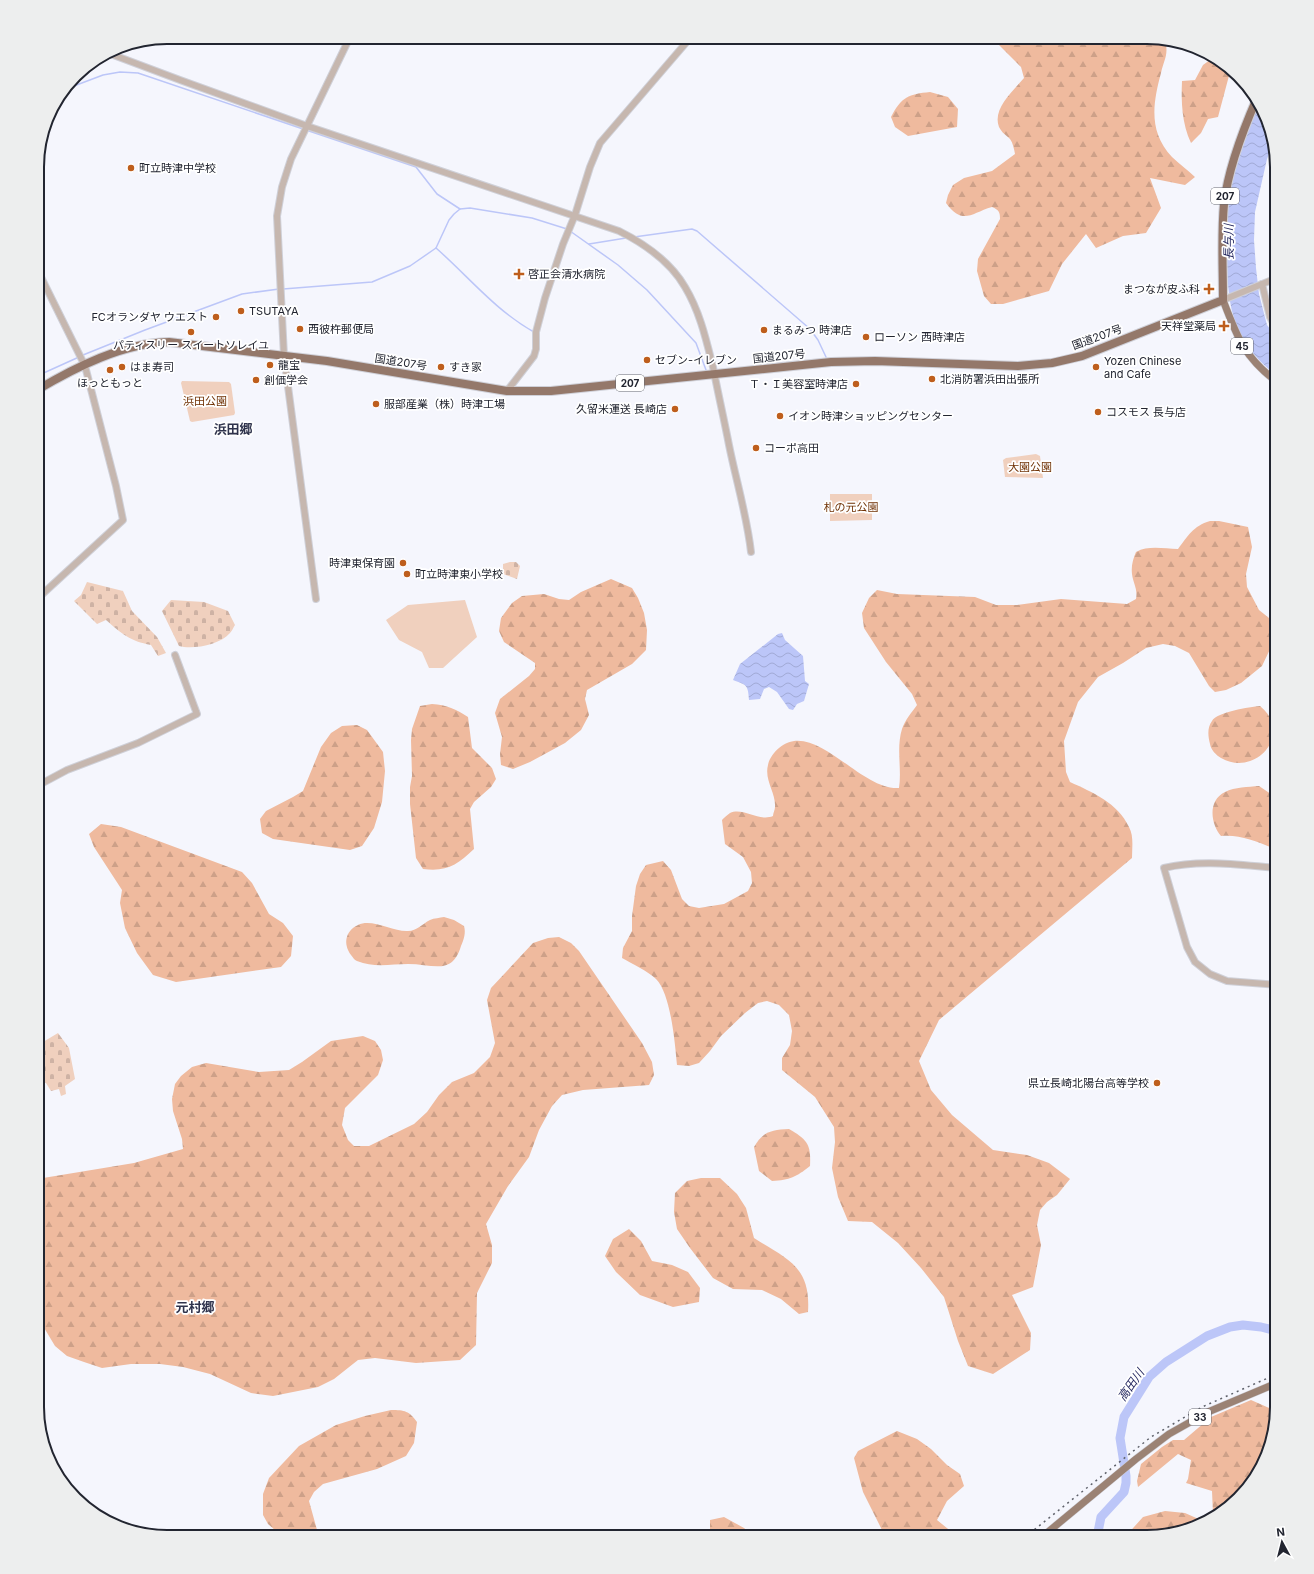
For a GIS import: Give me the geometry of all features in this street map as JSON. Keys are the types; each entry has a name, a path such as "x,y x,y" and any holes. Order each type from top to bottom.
{"highway":[{"name":"207","path":"1225,299 1222,228 1225,198 1243,128 1253,106"},
{"name":"国道207号","path":"44,386 84,363 124,349 158,342 184,343 328,361 507,392 551,391 831,362 875,361 1018,366 1052,363 1082,356 1225,299"}],"main road":[{"name":"45","path":"1225,299 1236,336 1245,351 1258,367 1270,376"},
{"name":"33","path":"1050,1530 1118,1474 1176,1430 1208,1412 1270,1386"}],"street":[{"path":"316,599 284,356 277,216 286,172 347,44"},
{"path":"507,392 534,356 536,349 536,332 542,308 562,244 575,215 590,167 600,143 685,44"},
{"path":"115,55 306,129 575,215 628,235 658,256 672,269 684,285 701,319 751,552"},
{"path":"1225,299 1270,281"},
{"path":"44,282 84,363 120,499 123,520 44,593"},
{"path":"1261,284 1270,317"},
{"path":"44,782 67,770 138,743 197,714 175,655"},
{"path":"1270,868 1206,863 1178,865 1164,868 1187,947 1195,962 1210,974 1227,981 1270,984"}],"green space":[{"path":"998,44 1155,44 1166,45 1166,53 1156,95 1154,116 1156,127 1164,147 1172,157 1195,177 1185,185 1150,178 1161,208 1146,233 1123,236 1096,248 1086,234 1062,264 1049,291 1003,304 991,304 984,296 977,271 978,259 1000,219 999,212 992,207 968,216 962,216 952,210 946,203 953,185 964,178 992,171 1015,154 1010,139 999,127 998,114 1009,94 1024,78 1021,67"},
{"path":"1209,60 1229,75 1218,117 1208,119 1201,133 1191,143 1183,113 1182,81 1195,80 1203,65"},
{"path":"930,92 948,97 958,109 957,127 908,136 895,127 891,117 902,101 916,94"},
{"name":"浜田公園","path":"182,381 229,382 231,384 234,415 192,422 190,421 181,383"},
{"name":"大園公園","path":"1036,454 1040,456 1043,478 1005,477 1003,460 1006,458"},
{"name":"札の元公園","path":"830,494 872,494 872,520 830,521"},
{"path":"1219,521 1248,527 1252,547 1246,574 1247,587 1259,610 1270,620 1270,649 1262,666 1241,683 1226,690 1215,692 1209,686 1189,653 1175,646 1163,644 1146,648 1098,677 1078,702 1064,741 1066,772 1070,782 1104,799 1118,811 1132,834 1132,858 939,1020 919,1061 931,1090 952,1115 993,1150 1027,1155 1049,1163 1070,1179 1057,1195 1047,1202 1040,1210 1037,1225 1041,1245 1033,1287 1012,1295 1031,1333 1030,1350 993,1374 968,1366 958,1341 944,1297 921,1268 898,1243 872,1222 848,1221 838,1197 832,1168 835,1142 834,1127 815,1097 782,1070 782,1058 790,1045 792,1031 789,1015 779,1005 767,1001 758,1003 721,1036 699,1063 689,1066 677,1065 669,1007 661,986 649,973 622,958 623,948 632,931 632,916 636,886 640,874 646,865 663,861 671,870 682,899 689,906 699,908 724,904 748,891 752,883 751,872 743,857 725,844 722,820 730,813 735,812 762,817 773,816 775,802 767,771 769,763 772,756 779,748 793,741 807,742 822,748 869,779 884,786 899,788 900,736 905,722 917,705 912,694 886,662 864,628 862,613 869,598 877,590 897,594 975,597 996,605 1017,605 1061,599 1127,604 1136,599 1132,563 1136,552 1151,548 1178,549 1195,529 1204,523"},
{"path":"516,562 520,566 517,579 503,574 503,564"},
{"path":"611,579 632,588 638,598 644,613 647,630 646,650 632,664 587,690 585,699 589,715 581,730 565,743 530,762 513,769 501,765 500,754 502,737 495,713 500,699 529,676 535,669 535,663 504,642 499,631 501,618 512,603 522,596 544,594 559,599 569,600 581,592"},
{"path":"87,582 123,591 132,611 157,637 166,653 158,656 151,645 127,636 106,620 97,624 74,601 81,595"},
{"path":"171,600 204,602 228,611 235,625 231,632 220,641 198,647 179,646 162,611"},
{"path":"465,600 477,637 443,668 429,668 422,652 399,640 386,620 408,605"},
{"path":"432,704 451,708 468,717 472,748 492,768 496,779 491,787 474,802 470,809 474,849 451,866 431,870 423,869 416,858 410,804 410,787 412,776 412,729 420,706"},
{"path":"1260,706 1270,717 1270,743 1266,750 1258,757 1247,762 1234,763 1221,758 1214,752 1211,748 1208,732 1210,724 1215,718 1220,715"},
{"path":"357,725 367,730 383,752 385,771 382,802 374,828 362,846 350,850 273,839 262,833 260,819 266,811 303,791 321,747 331,733 342,726"},
{"path":"1259,786 1270,793 1270,847 1242,837 1221,836 1215,825 1212,813 1215,801 1225,792"},
{"path":"101,824 121,827 242,872 252,883 269,914 283,923 293,936 291,956 281,967 176,982 153,975 137,953 125,928 120,903 122,890 94,847 89,834"},
{"path":"444,917 454,920 464,926 465,931 464,938 457,955 447,965 370,964 355,960 348,951 346,942 348,934 358,925 370,923 396,930 411,931 417,929 432,919"},
{"path":"559,937 571,943 579,951 642,1043 652,1062 654,1075 649,1085 583,1090 562,1095 552,1106 539,1130 529,1157 508,1186 486,1224 492,1245 492,1263 477,1293 476,1345 460,1360 416,1363 375,1358 358,1360 334,1379 318,1387 273,1396 251,1393 210,1374 183,1367 160,1364 131,1364 102,1368 67,1356 55,1346 44,1328 44,1178 134,1163 183,1149 182,1139 173,1111 172,1099 175,1084 181,1076 192,1067 206,1063 259,1072 289,1070 331,1041 363,1036 375,1041 381,1050 383,1060 378,1075 345,1108 342,1125 348,1140 354,1146 369,1146 414,1124 427,1112 439,1095 452,1082 474,1073 490,1057 495,1043 487,1000 491,988 533,943 548,938"},
{"path":"58,1033 69,1048 75,1079 65,1086 66,1094 61,1096 59,1089 51,1091 44,1082 44,1041"},
{"path":"789,1129 800,1136 807,1144 810,1153 810,1166 801,1173 792,1177 784,1180 772,1181 759,1171 754,1147 757,1142 768,1132"},
{"path":"701,1178 720,1178 737,1194 746,1208 754,1238 777,1252 801,1274 808,1296 808,1312 799,1314 781,1299 762,1290 733,1289 713,1278 677,1229 674,1212 675,1193 687,1181"},
{"path":"629,1229 641,1241 652,1261 672,1265 688,1272 700,1288 699,1302 673,1307 640,1295 616,1272 605,1256 613,1239"},
{"path":"1251,1400 1270,1408 1266,1439 1257,1462 1240,1488 1228,1500 1213,1511 1212,1491 1186,1483 1191,1460 1178,1454 1138,1487 1137,1481 1141,1464 1173,1440 1184,1440 1211,1417"},
{"path":"391,1410 400,1410 412,1415 417,1422 414,1443 406,1456 377,1469 323,1484 314,1492 309,1501 317,1530 275,1530 268,1524 263,1515 263,1494 269,1478 299,1446 336,1425"},
{"path":"897,1431 917,1439 931,1449 947,1465 960,1474 964,1486 947,1501 937,1520 949,1530 882,1530 863,1492 854,1458 858,1451"},
{"path":"1165,1511 1185,1513 1198,1519 1179,1526 1163,1529 1131,1530 1143,1517"},
{"path":"724,1517 746,1530 710,1530 710,1520"}],"water":[{"name":"長与川","path":"1256,110 1266,135 1269,153 1255,212 1254,240 1259,294 1267,325 1270,329 1270,370 1263,364 1243,339 1232,312 1229,297 1227,262 1228,212 1232,183"},
{"path":"782,633 785,640 803,656 805,681 809,684 804,701 797,704 793,710 789,709 777,692 769,687 764,689 760,699 749,700 746,686 733,680 740,664 778,634"}],"waterway":[{"path":"74,86 103,75 120,72 138,73 303,129"},
{"path":"306,130 416,167 437,194 460,209"},
{"path":"283,289 372,282 410,266 436,248 449,220 460,209 470,208 532,218 567,229"},
{"path":"634,237 692,229 697,231 810,329 818,340 826,357"},
{"path":"570,231 618,265 647,290 696,343 706,370"},
{"path":"589,244 626,238"},
{"path":"436,248 495,304 520,324 534,332"},
{"path":"83,355 242,294 279,289"},
{"path":"44,373 79,357"},
{"name":"高田川","path":"1098,1530 1101,1517 1124,1492 1126,1476 1120,1438 1124,1417 1149,1377 1166,1362 1207,1336 1230,1327 1243,1325 1270,1329"}],"railway":[{"path":"1034,1530 1151,1437 1202,1407 1270,1377"}],"place":[{"name":"町立時津中学校","path":"131,168"},
{"name":"啓正会清水病院","path":"519,274"},
{"name":"まつなが皮ふ科","path":"1209,289"},
{"name":"TSUTAYA","path":"241,311"},
{"name":"FCオランダヤ ウエスト","path":"216,317"},
{"name":"天祥堂薬局","path":"1224,326"},
{"name":"西彼杵郵便局","path":"300,329"},
{"name":"まるみつ 時津店","path":"764,330"},
{"name":"パティスリー スイートソレイユ","path":"191,332"},
{"name":"ローソン 西時津店","path":"866,337"},
{"name":"セブン-イレブン","path":"647,360"},
{"name":"龍宝","path":"270,365"},
{"name":"はま寿司","path":"122,367"},
{"name":"すき家","path":"441,367"},
{"name":"Yozen Chinese and Cafe","path":"1096,367"},
{"name":"ほっともっと","path":"110,370"},
{"name":"北消防署浜田出張所","path":"932,379"},
{"name":"創価学会","path":"256,380"},
{"name":"Ｔ・Ｉ美容室時津店","path":"856,384"},
{"name":"服部産業（株）時津工場","path":"376,404"},
{"name":"久留米運送 長崎店","path":"675,409"},
{"name":"コスモス 長与店","path":"1098,412"},
{"name":"イオン時津ショッピングセンター","path":"780,416"},
{"name":"コーポ高田","path":"756,448"},
{"name":"時津東保育園","path":"403,563"},
{"name":"町立時津東小学校","path":"407,574"},
{"name":"県立長崎北陽台高等学校","path":"1157,1083"}],"district":[{"name":"浜田郷","path":"233,429"},
{"name":"元村郷","path":"195,1307"}]}
